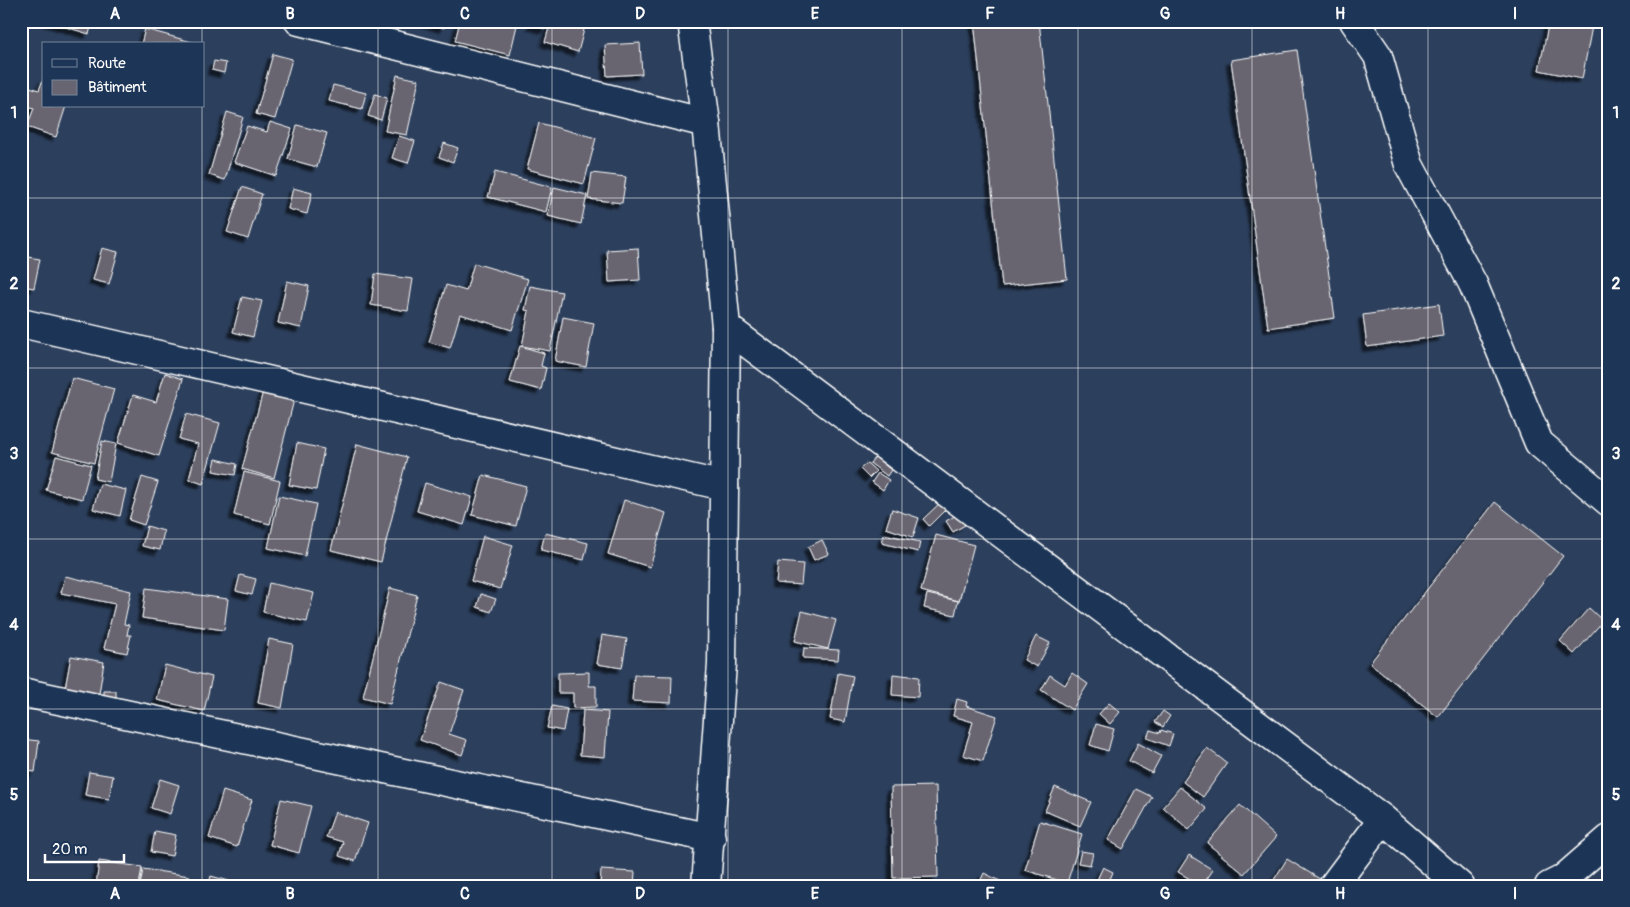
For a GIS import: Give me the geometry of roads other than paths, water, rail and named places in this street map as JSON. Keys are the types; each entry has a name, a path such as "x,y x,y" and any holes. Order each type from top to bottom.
{"street":[{"path":"300,21 706,123"},
{"path":"692,21 706,123 726,327 722,664 711,838 706,886"},
{"path":"1354,21 1378,56 1409,165 1473,284 1539,443 1609,502"},
{"path":"21,323 724,486"},
{"path":"726,327 1384,818 1460,886"},
{"path":"21,692 711,838"},
{"path":"1333,886 1384,818"},
{"path":"1549,886 1563,879 1609,838"}]}
